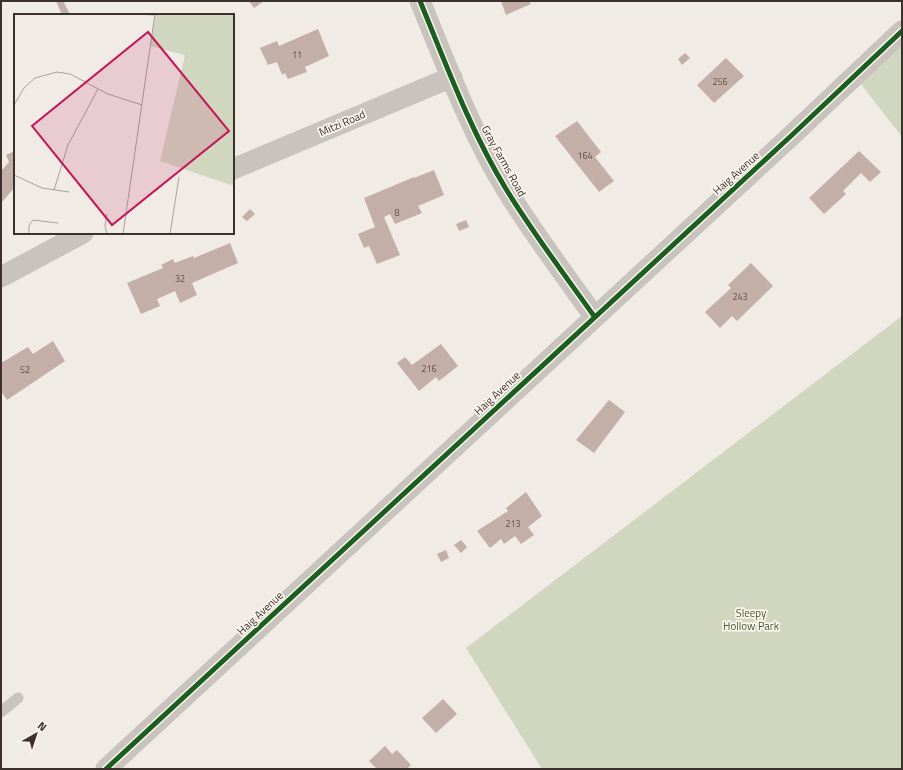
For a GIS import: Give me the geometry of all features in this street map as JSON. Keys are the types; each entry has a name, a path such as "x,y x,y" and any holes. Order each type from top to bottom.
{"street":[{"name":"Gray Farms Road","path":"420,1 478,136 506,188 548,252 594,316"},
{"name":"Haig Avenue","path":"106,769 594,316 792,135 902,31"},
{"name":"Mitzi Road","path":"234,169 452,77"},
{"path":"1,277 81,234"}],"lane":[{"path":"1,712 18,698"}],"green space":[{"path":"902,31 902,137 854,75"},
{"name":"Sleepy Hollow Park","path":"902,316 902,769 542,769 466,648"}],"building":[{"path":"56,1 63,1 70,14 62,14"},
{"path":"249,1 264,1 254,8"},
{"path":"501,1 529,1 531,4 506,15"},
{"path":"318,29 329,56 305,67 307,72 288,79 285,73 282,75 277,62 268,65 260,48 277,41 279,46"},
{"path":"685,53 690,58 682,65 678,59"},
{"path":"726,58 744,76 714,103 697,85"},
{"path":"577,121 601,152 595,157 614,181 599,192 555,136"},
{"path":"14,151 14,188 2,202 1,171 9,162 6,155"},
{"path":"859,151 881,172 870,182 861,173 843,191 846,194 824,214 809,198"},
{"path":"434,170 444,195 418,206 422,213 395,224 390,214 384,217 400,255 377,264 369,246 364,248 358,234 375,227 364,198"},
{"path":"250,209 255,214 247,221 242,217"},
{"path":"466,220 469,227 459,231 456,224"},
{"path":"230,243 238,263 192,283 197,295 180,303 175,291 157,299 160,306 141,314 127,283 163,268 161,265 173,259 175,263 193,256 194,258"},
{"path":"751,263 773,286 737,321 732,316 720,328 705,312 731,288 728,285"},
{"path":"53,341 65,361 7,400 1,391 1,363 28,347 33,354"},
{"path":"441,344 458,366 439,381 436,377 419,391 397,363 405,357 412,365"},
{"path":"609,400 625,412 594,453 576,440"},
{"path":"526,492 542,516 528,527 534,535 521,544 515,536 504,544 501,539 490,548 477,531 508,511 506,508"},
{"path":"461,540 467,547 461,553 454,545"},
{"path":"446,550 449,558 441,562 437,554"},
{"path":"443,699 457,714 436,733 422,718"},
{"path":"385,746 392,754 397,750 411,765 407,769 377,769 369,761"}],"cycle path":[{"path":"420,1 459,96 493,167 527,222 594,316"},
{"path":"106,769 792,135 902,31"}]}
